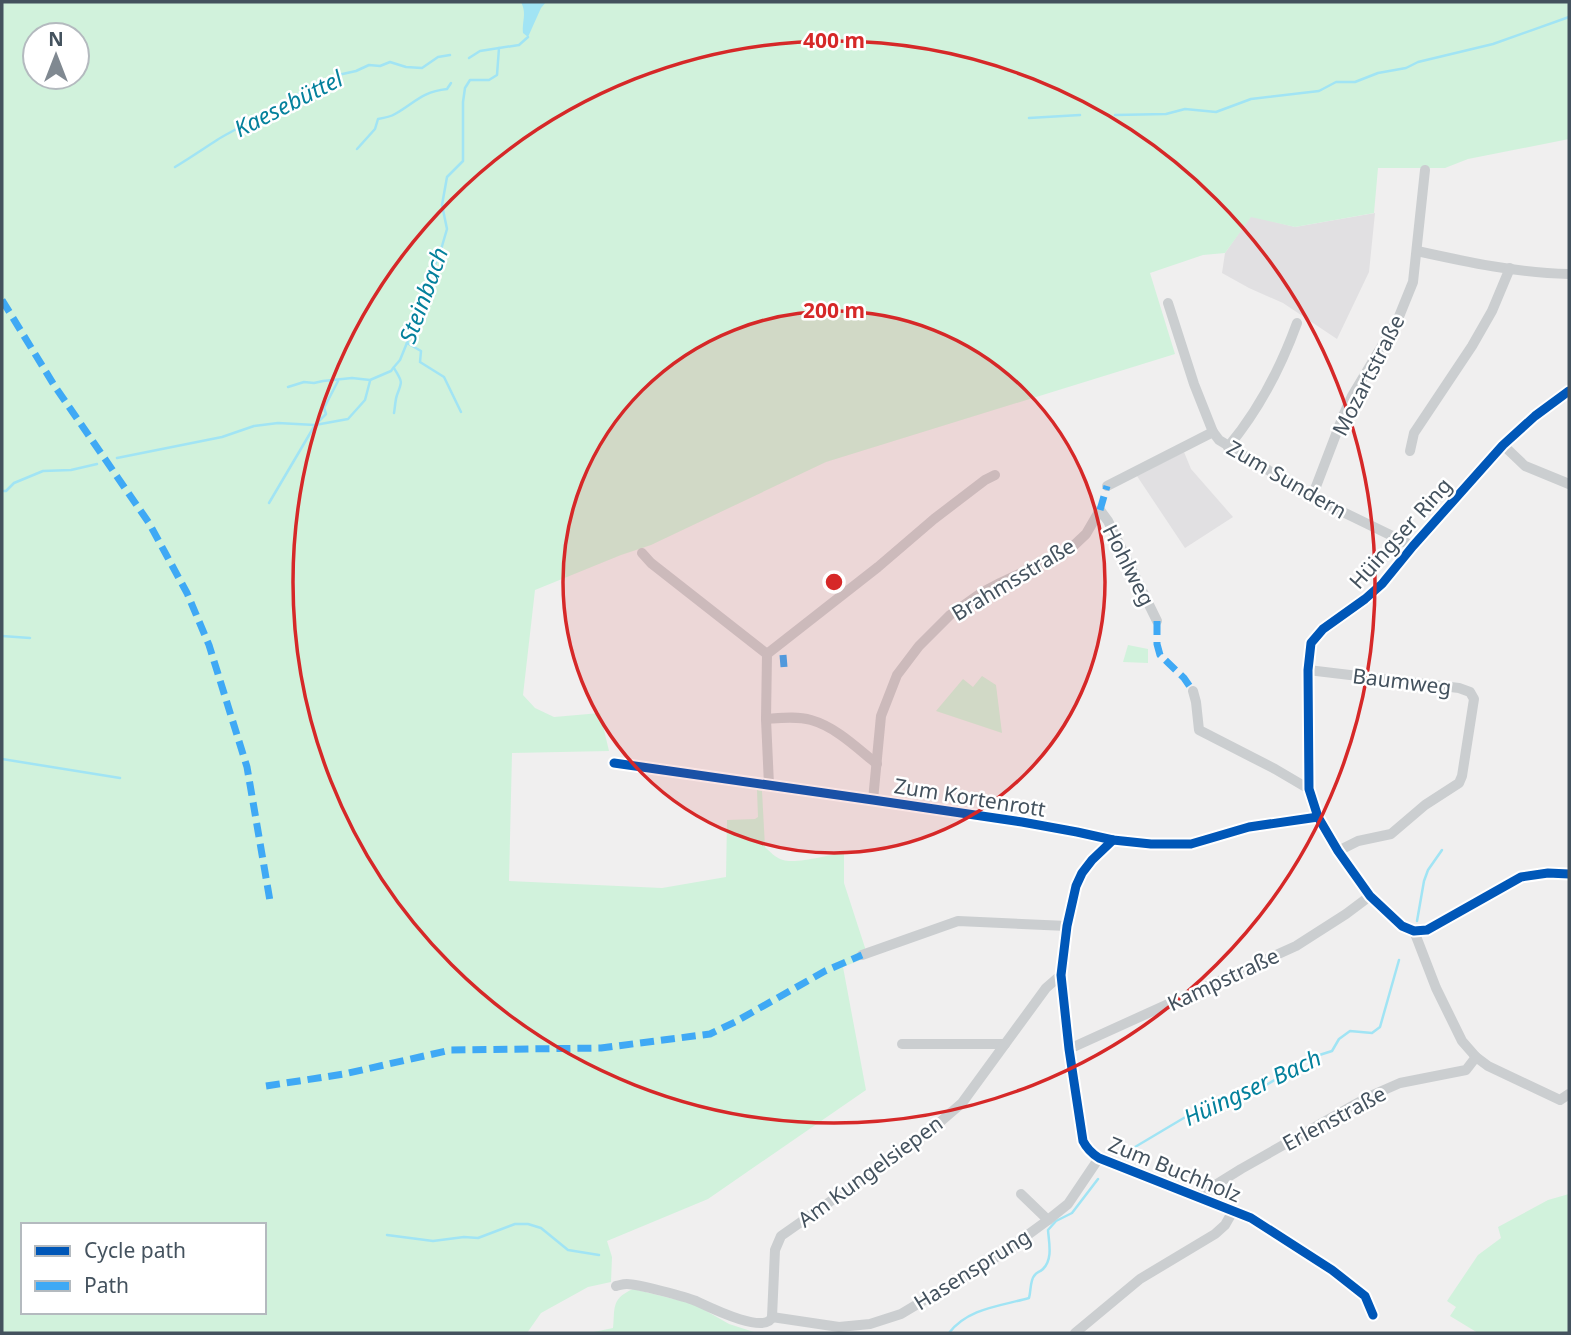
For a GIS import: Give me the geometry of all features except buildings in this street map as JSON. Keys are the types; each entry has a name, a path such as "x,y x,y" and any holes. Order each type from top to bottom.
{"street":[{"name":"Mozartstraße","path":"1312,497 1352,396 1398,319 1413,282 1425,170"},
{"path":"1417,251 1467,262 1569,274"},
{"path":"1410,451 1414,433 1472,346 1492,311 1510,268"},
{"name":"Zum Sundern","path":"1168,303 1194,384 1213,432 1219,440 1312,497 1413,546"},
{"path":"1228,447 1262,397 1285,354 1297,323"},
{"name":"Hüingser Ring","path":"1414,931 1402,926 1370,896 1338,852 1318,817 1309,789 1308,670 1311,643 1318,633 1366,600 1503,445 1535,416 1569,391"},
{"path":"1107,486 1213,432"},
{"path":"1503,445 1525,466 1569,484"},
{"path":"767,654 878,567 934,519 995,475"},
{"name":"Hohlweg","path":"1100,510 1157,621"},
{"name":"Brahmsstraße","path":"873,800 881,716 897,675 919,646 950,615 981,593 1068,551 1086,534 1100,510"},
{"path":"642,552 651,563 767,654"},
{"path":"767,654 769,785"},
{"name":"Baumweg","path":"1308,670 1465,689 1474,699 1459,783 1425,805 1391,834 1358,841 1338,852"},
{"path":"1193,691 1199,730 1309,789"},
{"path":"766,719 810,720 824,725 877,764"},
{"name":"Zum Kortenrott","path":"614,763 1151,844 1191,844 1249,827 1318,817"},
{"name":"Zum Buchholz","path":"1113,840 1092,860 1076,886 1067,926 1061,975 1083,1141 1090,1152 1099,1158 1251,1218 1332,1270 1365,1296 1373,1315"},
{"path":"1569,874 1548,873 1521,877 1427,930 1414,931 1436,988 1462,1041 1476,1057 1488,1066 1560,1100 1569,1094"},
{"name":"Kampstraße","path":"1069,1049 1296,946 1370,896"},
{"path":"862,955 958,921 1067,926"},
{"name":"Am Kungelsiepen","path":"772,1317 775,1250 781,1236 925,1135 962,1103 1046,988 1061,975"},
{"path":"902,1044 1005,1044"},
{"name":"Erlenstraße","path":"1196,1197 1368,1097 1400,1083 1466,1070 1476,1057"},
{"name":"Hasensprung","path":"772,1317 839,1327 870,1324 901,1314 1003,1253 1048,1220 1068,1204 1099,1158"},
{"name":"Hasensprung","path":"1021,1194 1048,1220"},
{"path":"1075,1333 1140,1279 1215,1234 1225,1225 1233,1211"},
{"path":"617,1286 629,1283 695,1301 747,1326 768,1326 772,1317"}],"shaded area":[{"path":"1375,213 1369,272 1337,339 1283,303 1222,273 1225,253 1251,216 1295,227"},
{"path":"1184,452 1191,469 1233,517 1185,548 1137,476"}],"green space":[{"path":"2,2 1569,2 1569,139 1468,159 1445,168 1378,168 1374,213 1295,227 1251,217 1225,253 1203,255 1150,273 1175,354 826,462 651,545 535,590 523,695 535,708 554,717 600,713 609,751 512,753 509,881 662,888 726,877 727,820 758,817 757,790 762,791 765,847 776,857 796,861 844,852 844,883 868,957 843,967 866,1090 708,1199 607,1241 612,1257 611,1282 588,1287 541,1313 527,1333 2,1333"},
{"path":"1128,645 1148,649 1148,663 1123,662"},
{"path":"982,676 996,685 1002,733 936,711 963,679 973,687"},
{"path":"1569,1194 1569,1333 1478,1333 1450,1316 1456,1307 1447,1301 1478,1255 1501,1238 1498,1227 1548,1200"},
{"path":"633,1289 694,1304 729,1324 757,1333 589,1333 613,1328 614,1309 618,1300"}],"water":[{"path":"521,2 546,2 528,37 523,33 524,14"}],"waterway":[{"path":"1115,115 1166,114 1185,109 1216,112 1251,99 1319,91 1336,82 1355,82 1378,73 1493,44 1569,17"},
{"name":"Steinbach","path":"288,387 304,382 352,378 370,380 391,371 400,360 447,229 442,205 447,177 463,161 465,88 470,80 489,80 497,75 499,48 519,45 528,37"},
{"name":"Kaesebüttel","path":"469,58 480,51 499,48"},
{"name":"Kaesebüttel","path":"175,167 242,126 255,115 277,110 305,90 316,88 338,75 369,65 380,66 390,62 422,68 438,57 450,55"},
{"path":"357,149 375,129 378,119 393,115 425,95 447,89 451,83"},
{"path":"1029,118 1080,115"},
{"path":"407,343 421,351 420,362 444,377 461,412"},
{"path":"394,368 401,384 394,413"},
{"path":"269,503 315,425 326,414 324,408 338,381"},
{"path":"117,458 222,437 254,426 278,423 315,425 348,419 365,400 370,381"},
{"path":"2,491 43,471 71,470 97,464"},
{"path":"2,636 30,638"},
{"path":"2,759 120,778"},
{"name":"Hüingser Bach","path":"1417,921 1424,881 1442,850"},
{"name":"Hüingser Bach","path":"1135,1147 1214,1100 1263,1087 1310,1058 1332,1051 1339,1039 1350,1031 1372,1033 1380,1027 1399,960"},
{"name":"Hüingser Bach","path":"949,1333 975,1313 1029,1298 1033,1278 1048,1261 1048,1230 1056,1221 1072,1213 1098,1179"},
{"path":"387,1235 433,1241 478,1238 515,1224 528,1224 541,1228 568,1250 599,1255"}],"marked path":[{"path":"2,300 54,385 149,523 187,593 209,645 247,767 270,901"},
{"path":"1100,510 1107,486"},
{"path":"1157,621 1160,655 1184,678 1193,691"},
{"path":"783,655 784,667"},
{"path":"266,1086 344,1074 451,1050 601,1048 710,1034 825,971 862,955"}],"cycle path":[{"path":"1569,391 1535,416 1503,445 1382,584 1323,629 1311,643 1308,670 1309,789 1318,817 1370,896 1402,926 1414,931 1427,930 1521,877 1548,873 1569,874"},
{"path":"614,763 1022,822 1113,840 1151,844 1191,844 1249,827 1318,817"},
{"path":"1113,840 1092,860 1076,886 1067,926 1061,975 1083,1141 1099,1158 1251,1218 1332,1270 1365,1296 1373,1315"}]}
